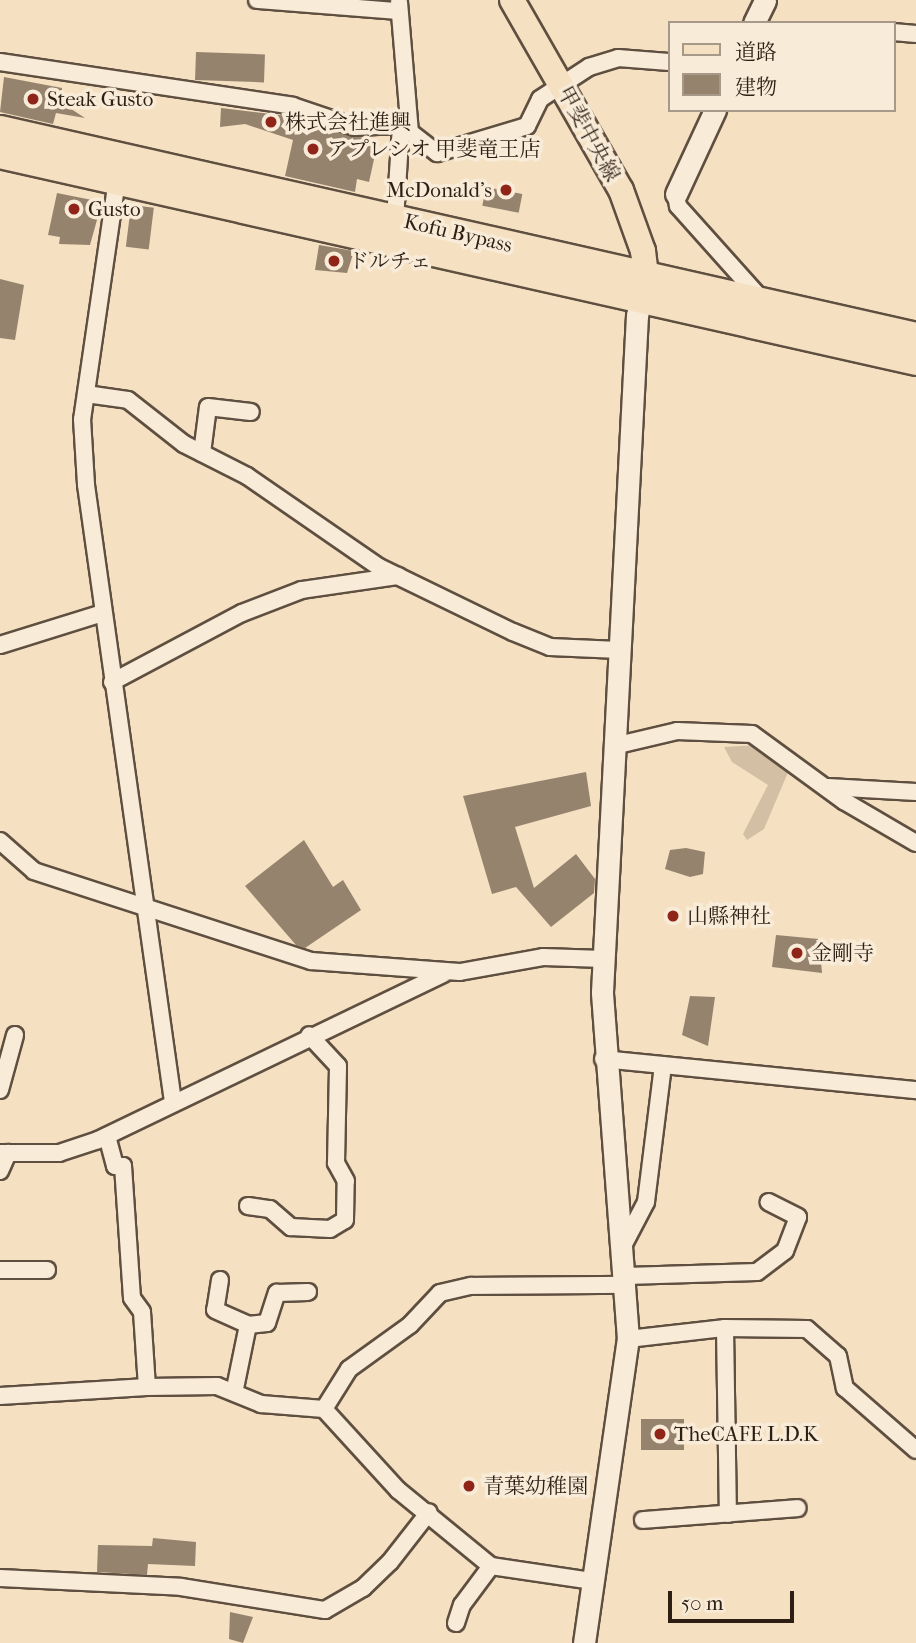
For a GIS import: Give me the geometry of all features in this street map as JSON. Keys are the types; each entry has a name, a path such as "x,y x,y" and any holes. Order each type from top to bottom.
{"highway":[{"name":"Kofu Bypass","path":"0,130 396,219 916,361"},
{"name":"Kofu Bypass","path":"0,154 643,286 764,304 916,337"}],"main road":[{"name":"甲斐中央線","path":"512,0 621,190 643,251 643,286"}],"street":[{"path":"257,0 398,5 406,128 396,219"},
{"path":"755,21 765,0"},
{"path":"895,32 916,34"},
{"path":"0,62 293,106 355,127 406,128 437,153 527,126 540,99 560,82 618,58 668,62"},
{"path":"714,112 676,194 678,206 762,295 764,304"},
{"path":"117,180 86,394 86,485 173,1102"},
{"path":"584,1643 628,1339 626,1281 603,1059 604,959 618,745 619,650 643,286"},
{"path":"86,394 128,400 202,453 247,476 398,576 550,647 619,650"},
{"path":"202,453 208,407 251,412"},
{"path":"112,682 242,614 302,590 398,576"},
{"path":"0,645 103,613"},
{"path":"618,745 677,730 752,734 828,788 916,843"},
{"path":"828,788 916,792"},
{"path":"0,841 34,871 311,961 449,971 543,957 604,959"},
{"path":"0,1171 4,1153 59,1153 107,1136 309,1035 449,971"},
{"path":"0,1090 15,1035"},
{"path":"248,1206 270,1209 291,1227 330,1229 345,1220 346,1181 336,1163 338,1066 309,1035"},
{"path":"603,1059 916,1090"},
{"path":"622,1245 646,1202 663,1065"},
{"path":"107,1136 115,1166 123,1167 132,1298 142,1312 147,1387"},
{"path":"324,1409 349,1369 410,1325 440,1293 471,1286 626,1281 763,1269 785,1251 797,1217 769,1202"},
{"path":"0,1270 47,1270"},
{"path":"220,1280 215,1310 248,1325 267,1323 277,1293 308,1292"},
{"path":"234,1393 248,1325"},
{"path":"628,1339 725,1328 807,1329 838,1356 845,1388 916,1450"},
{"path":"725,1328 728,1514"},
{"path":"0,1396 188,1384 234,1393 261,1404 324,1409 398,1490 429,1512 491,1566 593,1581"},
{"path":"643,1520 798,1508"},
{"path":"0,1578 181,1587 325,1610 363,1588 390,1562 429,1512"},
{"path":"456,1623 462,1605 491,1566"}],"shaded area":[{"path":"758,745 789,770 764,829 747,840 743,834 768,785 732,762 724,747"}],"building":[{"path":"196,52 265,54 264,82 195,80"},
{"path":"4,77 62,88 62,103 85,118 56,113 53,124 0,112"},
{"path":"221,108 288,116 287,121 378,141 369,182 357,179 355,192 285,176 293,140 245,124 220,127"},
{"path":"486,187 522,194 519,213 482,206"},
{"path":"57,193 102,202 90,245 59,244 60,237 48,235"},
{"path":"131,205 154,208 149,249 126,247"},
{"name":"ドルチェ","path":"319,245 354,251 347,273 315,270"},
{"path":"0,279 24,285 15,340 0,338"},
{"path":"586,772 591,806 515,827 534,888 576,854 595,879 594,893 551,927 516,887 492,894 463,796"},
{"path":"304,840 333,887 343,880 361,910 305,948 296,945 245,886"},
{"path":"686,848 705,852 703,874 690,877 665,869 670,850"},
{"name":"金剛寺","path":"776,935 819,939 822,973 772,967"},
{"path":"690,996 715,997 708,1046 682,1035"},
{"path":"641,1419 684,1419 684,1450 641,1450"},
{"path":"153,1538 196,1542 195,1566 148,1564 147,1575 97,1572 98,1545 152,1546"},
{"path":"230,1612 253,1617 243,1643 229,1639"}],"place":[{"name":"Steak Gusto","path":"33,99"},
{"name":"株式会社進興","path":"271,122"},
{"name":"アプレシオ 甲斐竜王店","path":"313,149"},
{"name":"McDonald's","path":"506,190"},
{"name":"Gusto","path":"74,209"},
{"name":"ドルチェ","path":"334,261"},
{"name":"山縣神社","path":"673,916"},
{"name":"金剛寺","path":"797,953"},
{"name":"TheCAFE L.D.K","path":"660,1434"},
{"name":"青葉幼稚園","path":"469,1486"}]}
